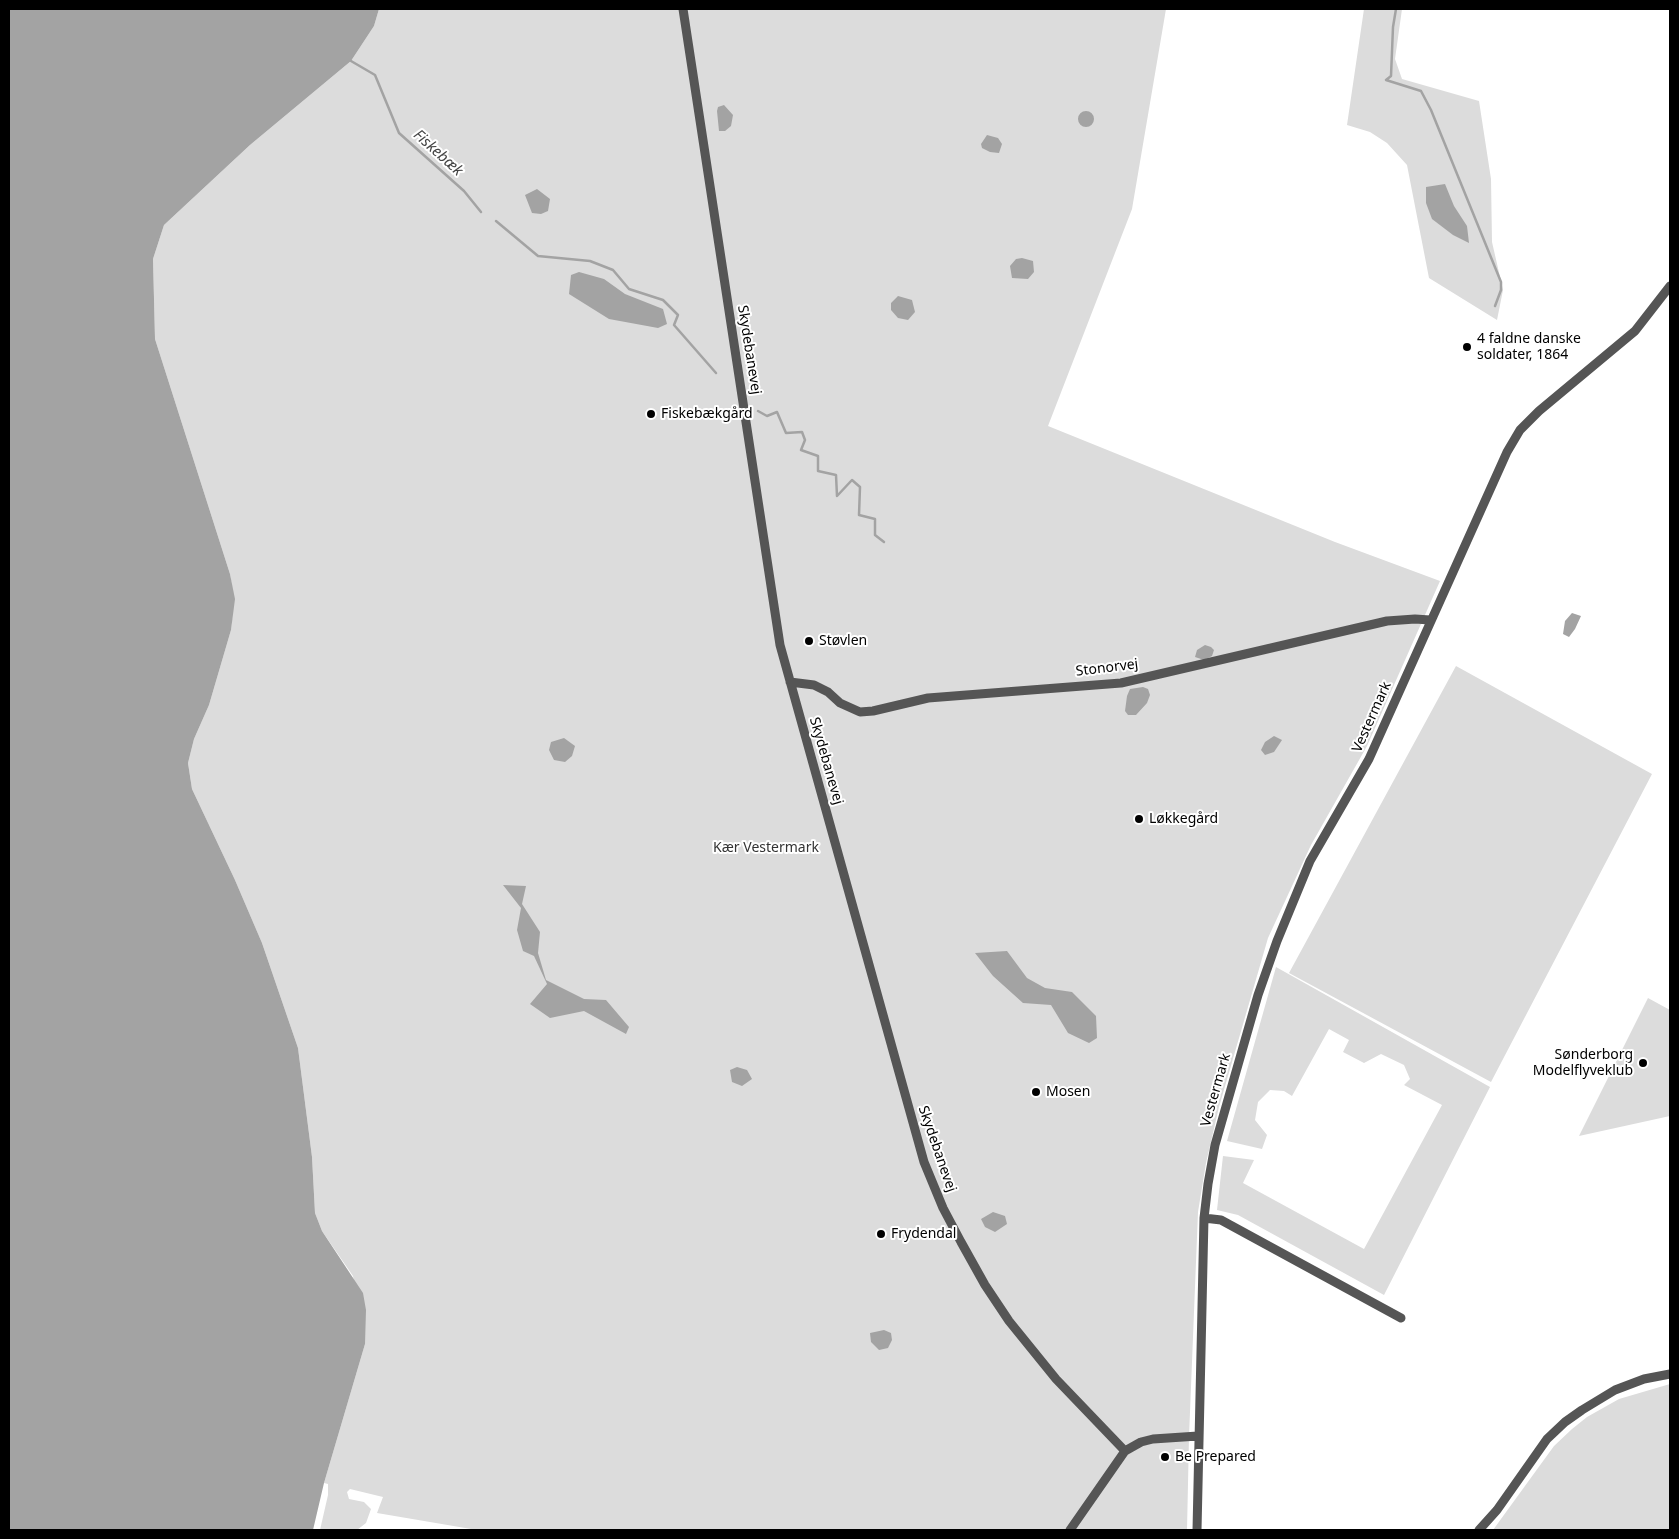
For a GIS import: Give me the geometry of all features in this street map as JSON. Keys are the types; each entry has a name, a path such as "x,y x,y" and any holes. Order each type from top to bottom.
{"street":[{"name":"Skydebanevej","path":"683,9 779,642 924,1162 943,1208 985,1286 1009,1321 1056,1378 1126,1451"},
{"name":"Vestermark","path":"1196,1530 1204,1218 1215,1145 1258,995 1280,933 1310,861 1369,759 1507,452 1520,430 1539,411 1636,331 1670,286"},
{"name":"Stonorvej","path":"790,682 814,685 828,692 840,703 860,712 873,711 928,698 1121,683 1388,620 1415,618 1430,620"},
{"path":"1204,1218 1221,1220 1401,1318"},
{"path":"1479,1530 1497,1510 1548,1439 1566,1422 1615,1390 1644,1380 1670,1374"},
{"path":"1070,1530 1126,1451 1141,1442 1198,1436"}],"green space":[{"name":"Kær Vestermark","path":"379,9 1166,9 1132,209 1048,426 1335,542 1440,581 1367,746 1311,845 1268,938 1219,1107 1206,1163 1198,1212 1187,1530 477,1530 377,1513 383,1497 350,1489 347,1492 349,1499 364,1502 371,1509 366,1523 357,1530 320,1530 328,1495 328,1484 324,1483 365,1344 353,1276 322,1231 315,1213 312,1157 298,1048 262,943 192,789 188,763 194,739 209,705 231,630 234,599 230,574 155,339 153,259 164,225 250,145 351,61 374,26"},
{"path":"1364,9 1402,9 1395,59 1402,79 1479,101 1491,179 1492,242 1503,290 1497,320 1429,278 1407,165 1387,143 1370,132 1347,125"},
{"path":"1456,666 1652,774 1491,1082 1289,973"},
{"path":"1276,967 1490,1087 1384,1295 1238,1215 1217,1210 1223,1156 1254,1160 1243,1183 1364,1249 1442,1105 1404,1085 1410,1079 1404,1065 1381,1054 1364,1063 1343,1052 1349,1040 1329,1029 1292,1096 1284,1091 1270,1090 1258,1102 1255,1120 1267,1135 1262,1149 1227,1141"},
{"name":"Sønderborg Modelflyveklub","path":"1648,998 1670,1010 1670,1116 1579,1136"},
{"path":"1670,1384 1670,1530 1493,1530 1554,1446 1572,1429 1587,1417 1619,1399"}],"shaded area":[{"path":"9,9 379,9 374,26 351,61 250,145 164,225 153,259 155,339 230,574 235,599 231,630 209,705 194,739 188,763 192,789 262,943 298,1048 312,1157 315,1213 322,1231 363,1293 366,1310 365,1344 324,1483 313,1530 9,1530"},
{"path":"724,105 733,115 731,126 725,131 719,131 717,111 718,107"},
{"path":"1086,111 1094,119 1086,127 1078,119"},
{"path":"987,135 998,138 1002,144 999,153 990,152 982,148 981,144"},
{"path":"1445,184 1454,206 1467,226 1469,243 1453,235 1432,219 1426,203 1426,187"},
{"path":"537,189 550,199 548,211 541,214 532,213 525,195"},
{"path":"1022,258 1033,261 1034,272 1028,279 1012,278 1010,266 1016,259"},
{"path":"579,272 604,279 625,294 663,309 667,324 658,328 609,319 569,294 571,275"},
{"path":"898,296 912,300 915,312 908,320 898,318 891,310 891,303"},
{"path":"1572,613 1581,616 1569,637 1563,634 1565,621"},
{"path":"1205,645 1214,650 1212,656 1204,660 1195,657 1197,650"},
{"path":"1143,687 1148,689 1150,695 1147,703 1136,715 1128,715 1125,711 1130,689"},
{"path":"1274,736 1282,740 1274,752 1265,755 1261,750 1265,742"},
{"path":"564,738 575,746 572,756 565,762 554,760 549,750 551,742"},
{"path":"503,885 526,886 522,904 540,932 538,953 546,980 584,999 606,1000 629,1027 626,1034 584,1011 550,1018 530,1004 547,984 534,956 523,951 517,930 521,908"},
{"path":"1007,951 1027,978 1045,988 1072,992 1096,1016 1097,1038 1089,1043 1068,1033 1051,1005 1023,1003 993,976 975,953"},
{"path":"737,1067 747,1070 752,1079 742,1086 732,1082 730,1070"},
{"path":"993,1212 1005,1216 1007,1224 995,1232 985,1227 981,1219"},
{"path":"884,1330 891,1333 892,1340 888,1348 879,1350 871,1342 870,1333"}],"waterway":[{"path":"1396,9 1393,27 1391,76 1386,80 1421,91 1431,110 1501,282 1501,290 1495,306"},
{"name":"Fiskebæk","path":"351,61 375,75 399,133 464,191 481,212"},
{"name":"Fiskebæk","path":"496,221 538,256 590,261 613,270 629,289 663,300 678,315 674,325 716,373"},
{"name":"Fiskebæk","path":"758,411 767,416 777,412 786,433 802,432 805,440 801,450 818,456 818,471 836,475 837,496 852,480 860,487 859,515 875,519 875,535 884,542"}],"place":[{"name":"4 faldne danske soldater, 1864","path":"1467,347"},
{"name":"Fiskebækgård","path":"651,414"},
{"name":"Støvlen","path":"809,641"},
{"name":"Løkkegård","path":"1139,819"},
{"name":"Sønderborg Modelflyveklub","path":"1643,1063"},
{"name":"Mosen","path":"1036,1092"},
{"name":"Frydendal","path":"881,1234"},
{"name":"Be Prepared","path":"1165,1457"}]}
